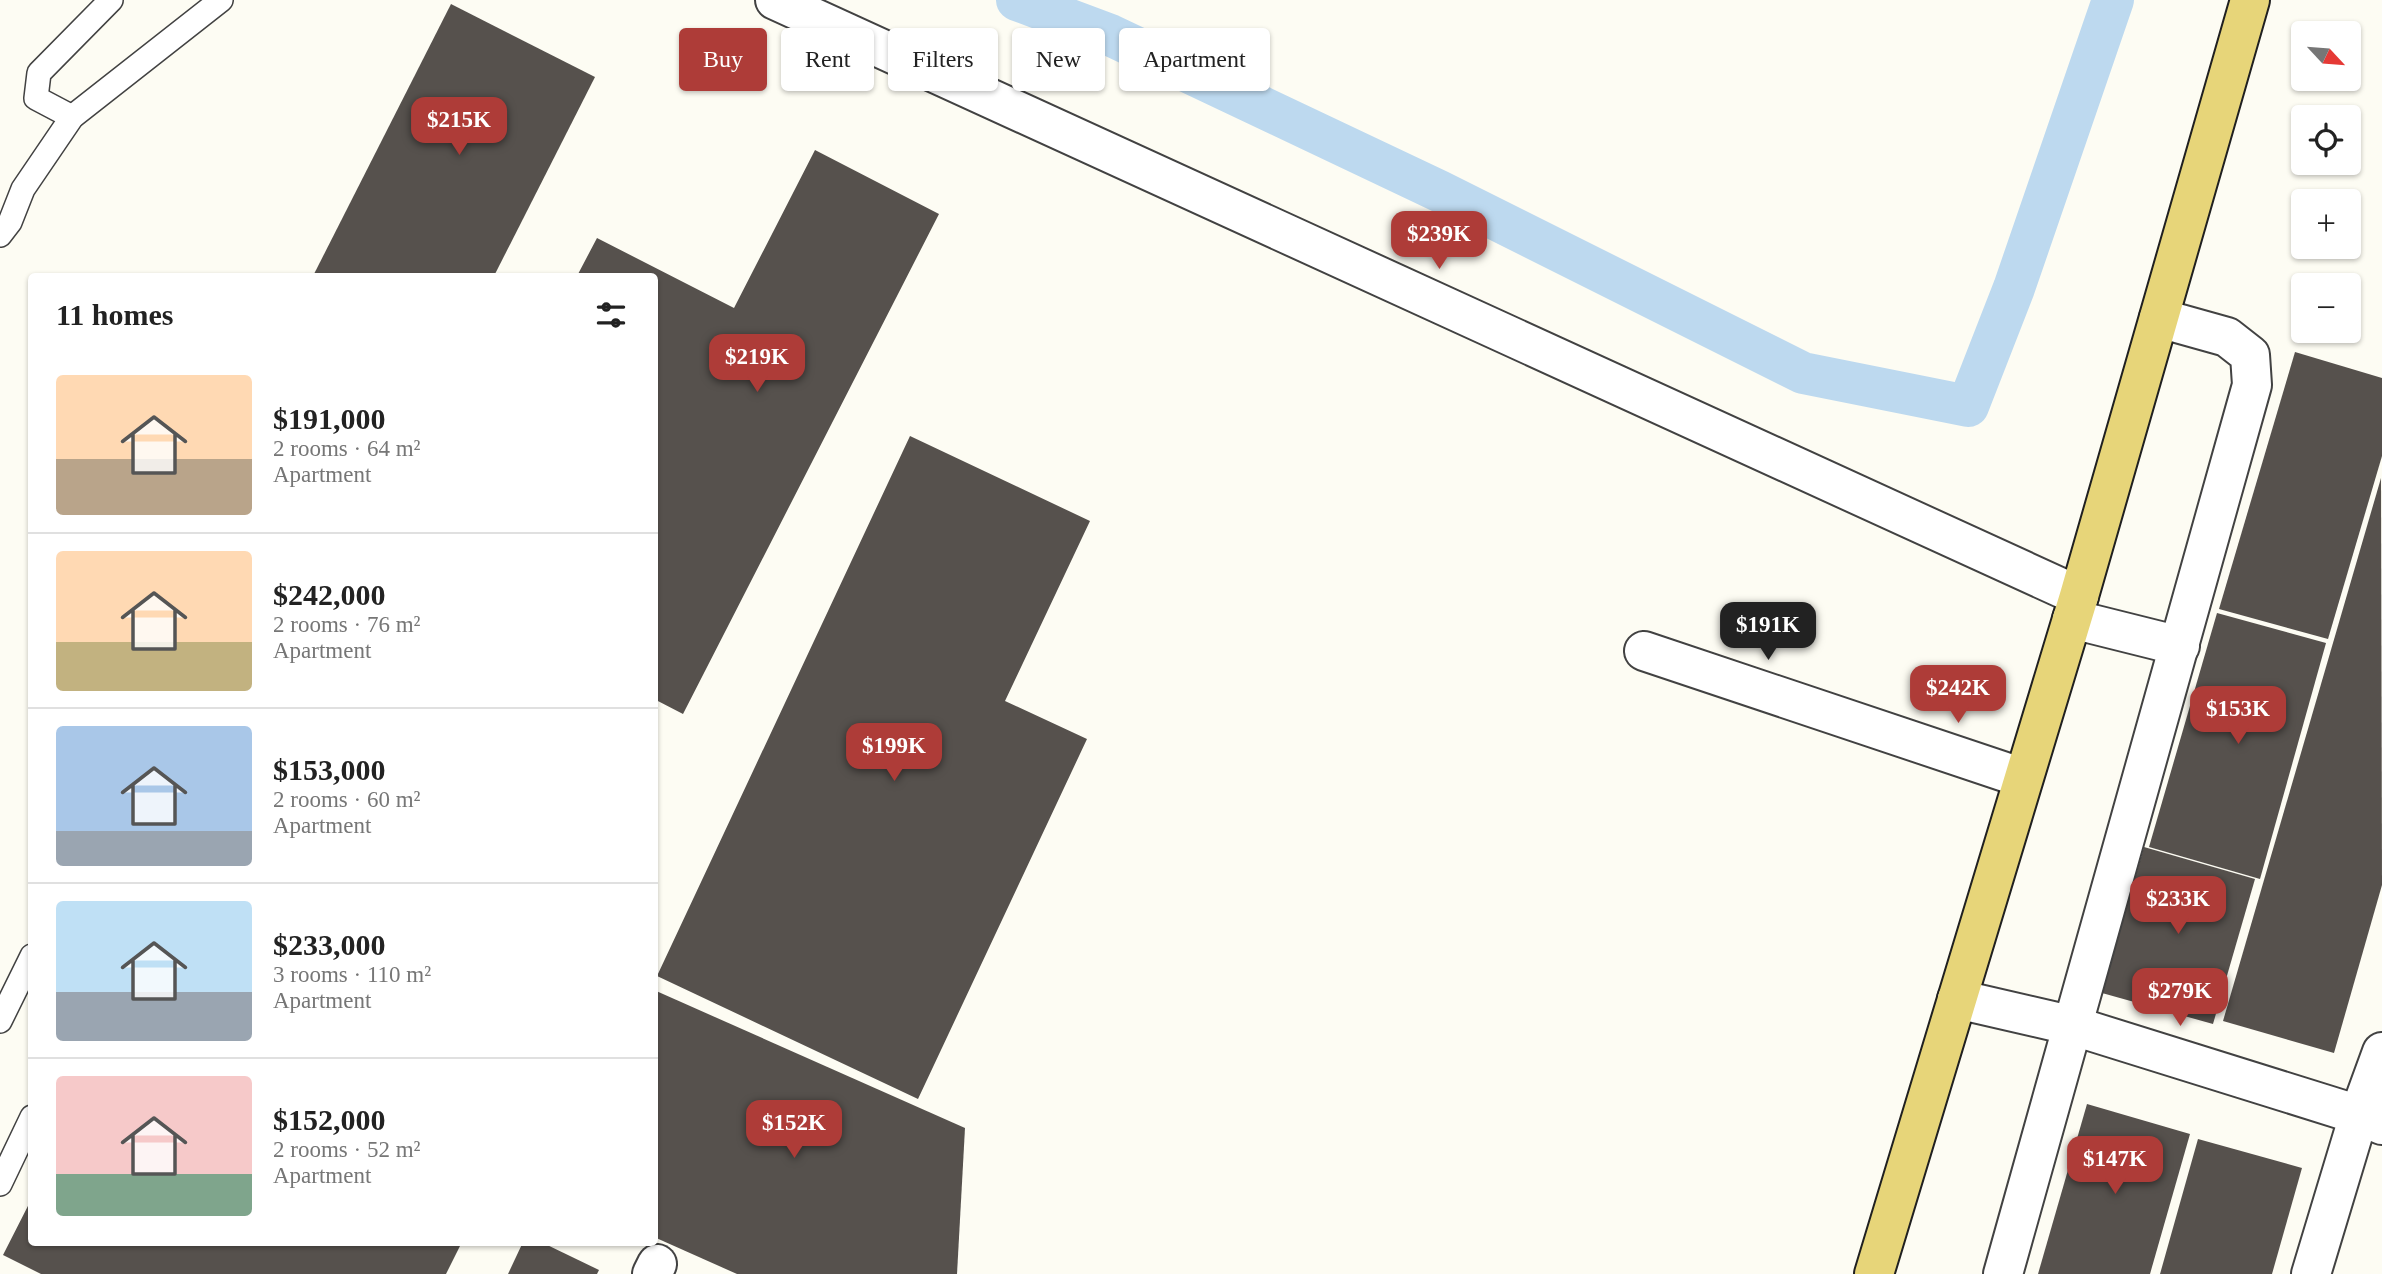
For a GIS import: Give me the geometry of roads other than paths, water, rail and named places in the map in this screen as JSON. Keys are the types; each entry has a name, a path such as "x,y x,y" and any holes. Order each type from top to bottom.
{"main road":[{"path":"1874,1274 2076,607 2250,0"}],"street":[{"path":"775,0 2076,607 2180,646"},
{"path":"2003,1274 2252,385 2250,355 2227,337 2159,318"},
{"path":"1644,651 2023,778"},
{"path":"1957,999 2074,1026 2370,1120"},
{"path":"2311,1274 2370,1120 2382,1052"}],"lane":[{"path":"72,117 36,99 39,73 111,0"},
{"path":"0,235 10,222 23,189 72,117 221,0"},
{"path":"0,1021 28,964"},
{"path":"0,1184 28,1125"}],"waterway":[{"path":"1017,0 1110,35 1439,191 1803,373 1968,406 2014,288 2113,0"}]}
